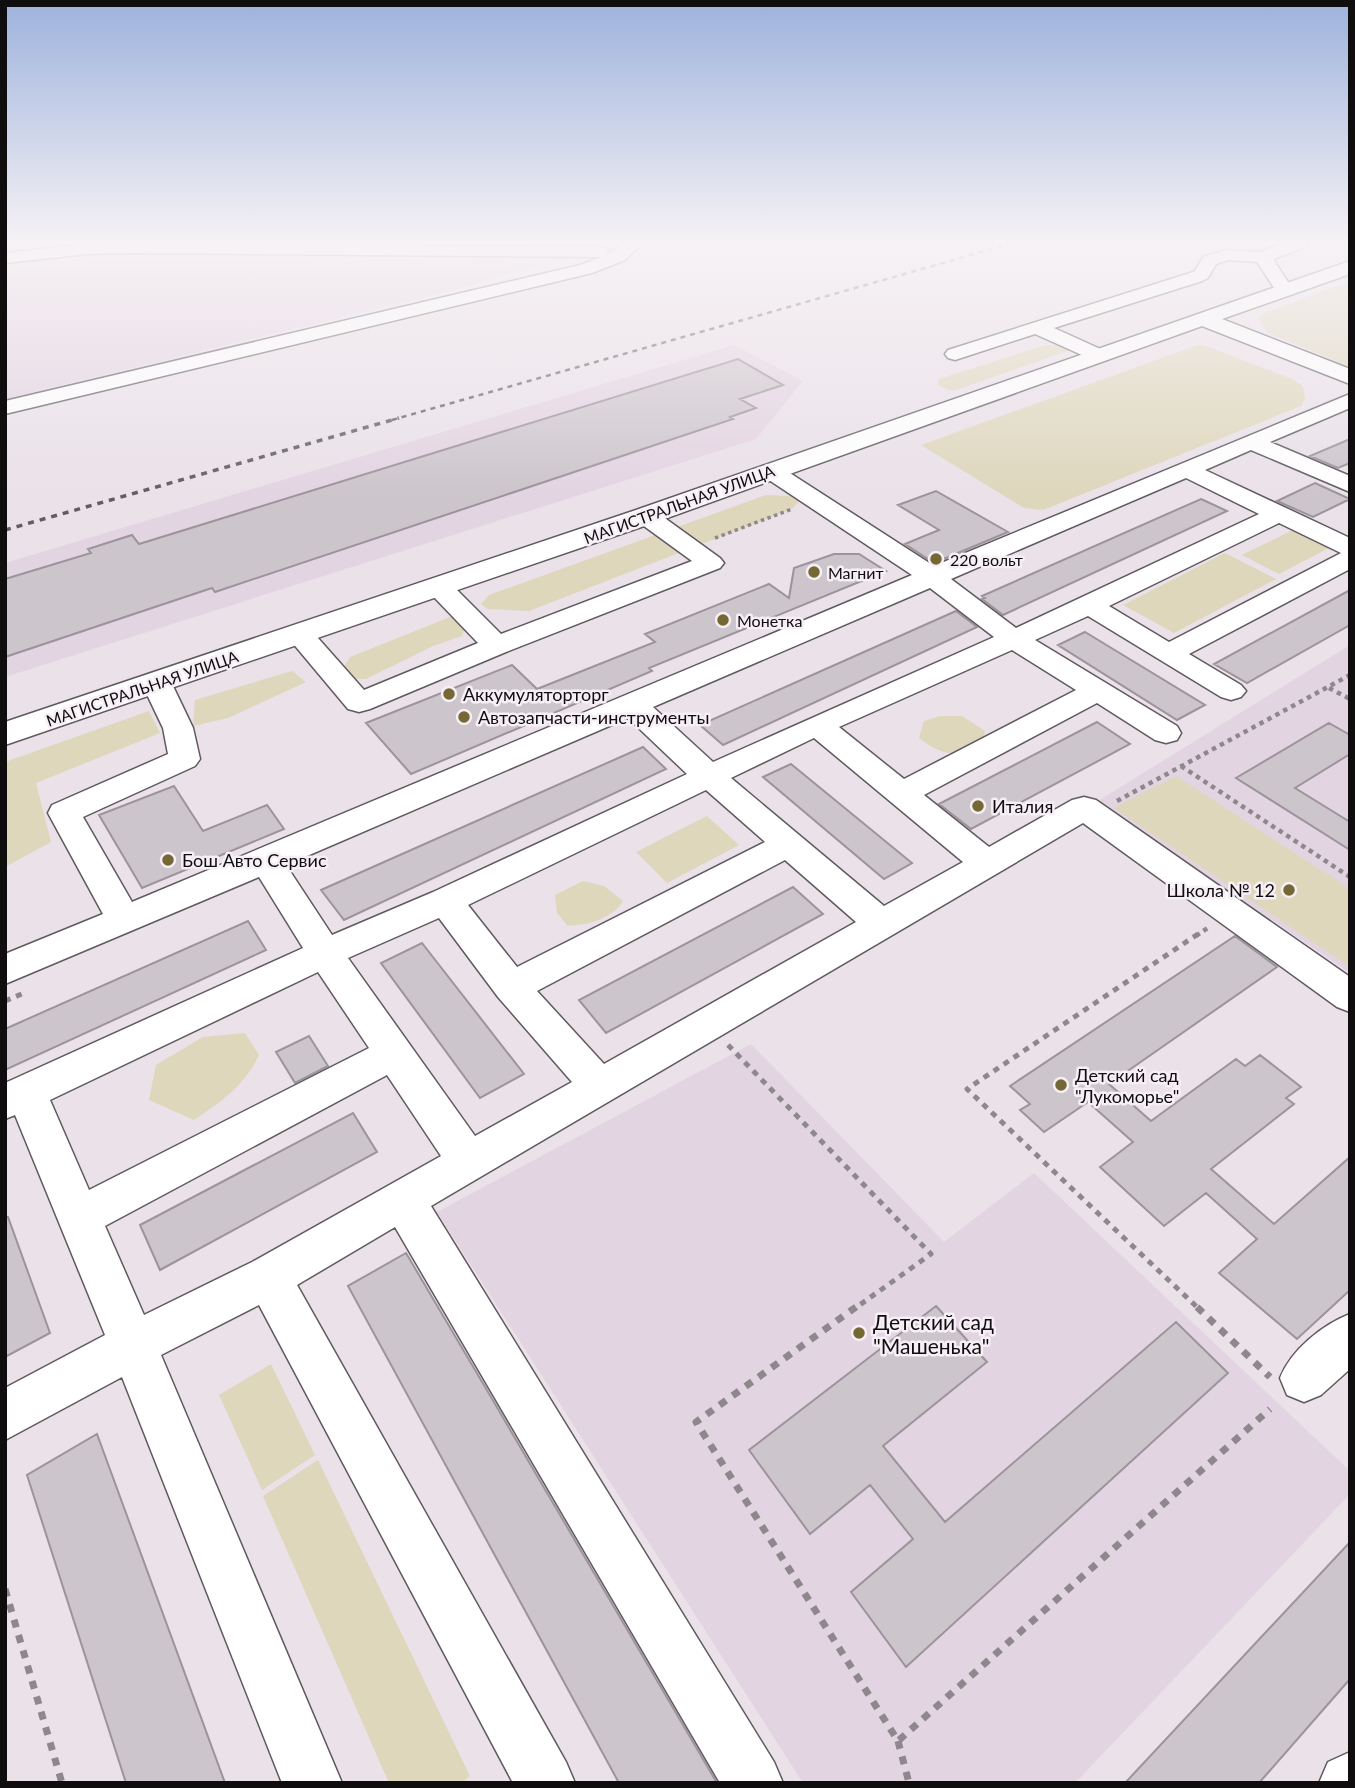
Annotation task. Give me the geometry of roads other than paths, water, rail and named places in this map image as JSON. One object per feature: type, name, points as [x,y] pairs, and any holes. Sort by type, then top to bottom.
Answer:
[{"type":"main road","name":"МАГИСТРАЛЬНАЯ УЛИЦА","points":[[5,734],[440,588],[1181,326]]},
{"type":"main road","points":[[1221,326],[1350,377]]},
{"type":"street","points":[[5,408],[346,326]]},
{"type":"street","points":[[955,354],[1036,327],[1100,356]]},
{"type":"street","points":[[5,970],[1350,400]]},
{"type":"street","points":[[1251,442],[1350,485]]},
{"type":"street","points":[[1185,469],[1350,548]]},
{"type":"street","points":[[771,471],[930,576],[1014,639],[1166,733]]},
{"type":"street","points":[[312,1783],[80,1217],[16,1097],[325,953],[445,901],[708,775],[1088,605],[1278,514]]},
{"type":"street","points":[[300,635],[359,703],[496,646],[711,563],[646,516]]},
{"type":"street","points":[[1168,654],[1350,559]]},
{"type":"street","points":[[440,588],[496,646]]},
{"type":"street","points":[[1088,605],[1231,691]]},
{"type":"street","points":[[124,919],[64,813],[184,759],[178,728],[157,684]]},
{"type":"street","points":[[900,794],[1097,691]]},
{"type":"street","points":[[630,703],[708,775],[882,925]]},
{"type":"street","points":[[817,725],[988,864]]},
{"type":"street","points":[[5,1415],[133,1345],[268,1278],[1084,808],[1350,997]]},
{"type":"street","points":[[511,987],[789,844]]},
{"type":"street","points":[[265,859],[325,953],[469,1162]]},
{"type":"street","points":[[445,901],[511,987],[600,1086]]},
{"type":"street","points":[[80,1217],[394,1053]]},
{"type":"street","points":[[403,1200],[753,1783]]},
{"type":"street","points":[[268,1278],[545,1783]]},
{"type":"street","points":[[1304,1378],[1350,1337]]},
{"type":"railway","points":[[392,420],[720,326]]},
{"type":"railway","points":[[5,530],[399,418]]},
{"type":"place","name":"220 вольт","points":[[936,559]]},
{"type":"place","name":"Магнит","points":[[814,572]]},
{"type":"place","name":"Монетка","points":[[723,620]]},
{"type":"place","name":"Аккумуляторторг","points":[[449,694]]},
{"type":"place","name":"Автозапчасти-инструменты","points":[[464,717]]},
{"type":"place","name":"Италия","points":[[978,806]]},
{"type":"place","name":"Бош Авто Сервис","points":[[168,860]]},
{"type":"place","name":"Школа № 12","points":[[1289,890]]},
{"type":"place","name":"Детский сад \"Лукоморье\"","points":[[1061,1085]]},
{"type":"place","name":"Детский сад \"Машенька\"","points":[[859,1333]]}]
